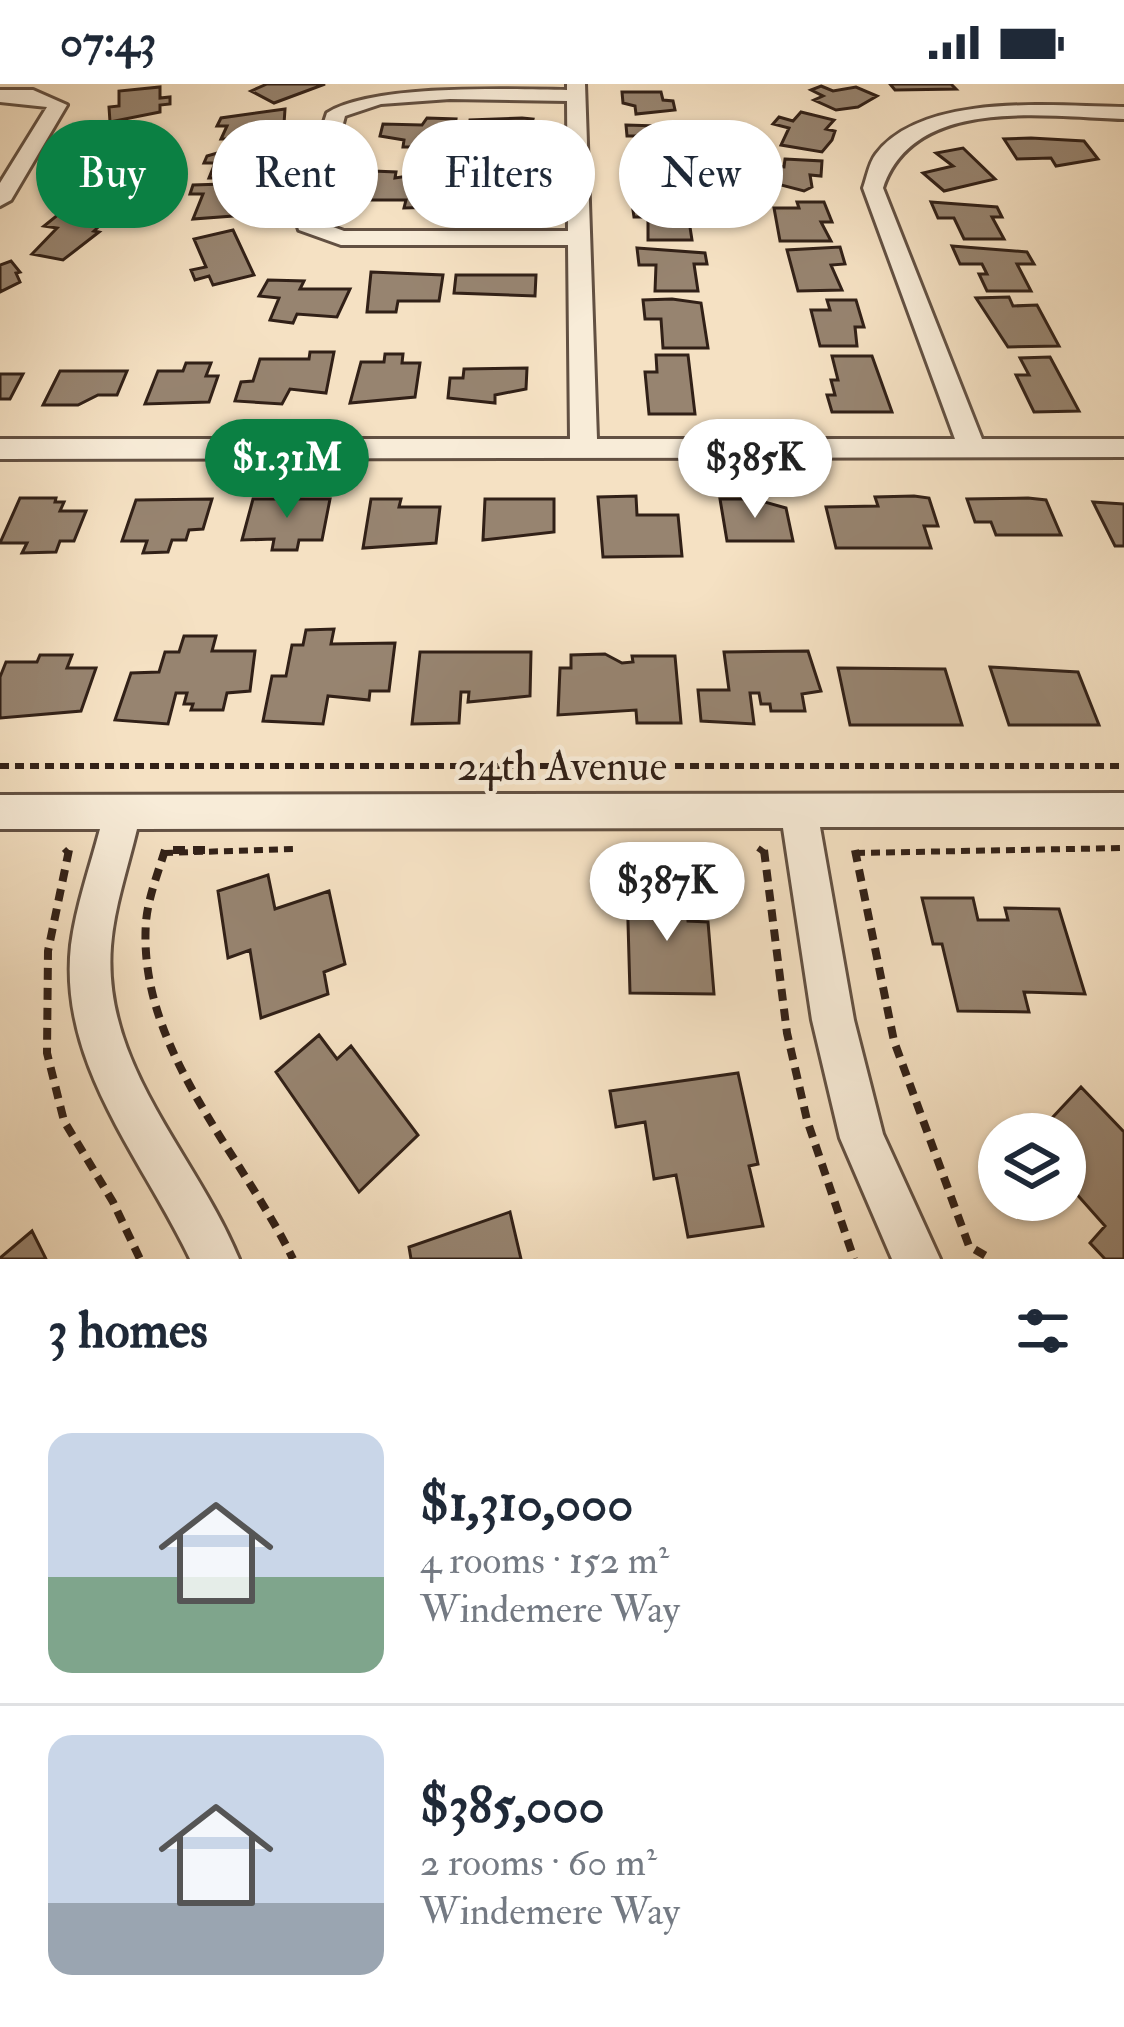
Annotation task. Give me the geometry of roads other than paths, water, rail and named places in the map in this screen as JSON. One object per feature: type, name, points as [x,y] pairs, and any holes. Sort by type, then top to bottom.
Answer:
[{"type":"street","points":[[579,238],[341,238],[308,226],[304,214],[336,113],[346,104],[380,97],[576,90],[584,448]]},
{"type":"street","points":[[0,96],[33,96],[58,105],[0,200]]},
{"type":"street","points":[[972,447],[873,188],[875,163],[892,144],[942,121],[976,115],[1124,113]]},
{"type":"street","points":[[0,449],[1124,448]]},
{"type":"street","name":"24th Avenue","points":[[0,812],[1124,810]]},
{"type":"street","points":[[123,812],[92,947],[91,1006],[109,1073],[215,1259]]},
{"type":"street","points":[[799,812],[833,1019],[862,1138],[916,1259]]}]
